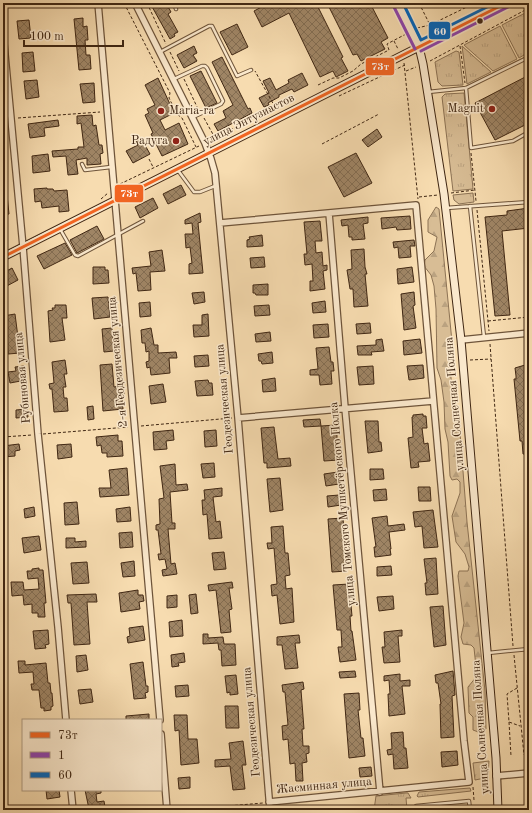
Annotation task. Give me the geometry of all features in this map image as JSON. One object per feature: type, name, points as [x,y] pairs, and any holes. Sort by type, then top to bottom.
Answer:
[{"type":"street","name":"2-я Геодезическая улица","points":[[98,3],[106,111],[160,719]]},
{"type":"street","name":"Геодезическая улица","points":[[136,3],[209,152],[217,186],[238,418],[270,810]]},
{"type":"street","name":"улица Солнечная Поляна","points":[[397,3],[419,47],[446,208],[463,360],[487,653],[498,810]]},
{"type":"street","name":"улица Энтузиастов","points":[[3,257],[506,3]]},
{"type":"street","name":"Рубиновая улица","points":[[3,33],[23,247],[38,434],[66,719]]},
{"type":"street","name":"улица Солнечная Поляна","points":[[380,792],[469,782],[464,741],[416,206]]},
{"type":"street","points":[[220,223],[416,206]]},
{"type":"street","name":"улица Томского Мушкетёрского Полка","points":[[329,213],[380,792]]},
{"type":"street","points":[[461,340],[529,333]]},
{"type":"street","points":[[238,418],[433,401]]},
{"type":"street","points":[[162,747],[167,810]]},
{"type":"street","points":[[496,776],[529,773]]},
{"type":"street","points":[[71,791],[73,810]]},
{"type":"street","name":"Жасминная улица","points":[[270,802],[380,792]]},
{"type":"lane","points":[[174,3],[176,8]]},
{"type":"lane","points":[[160,52],[209,26],[212,26],[238,76],[251,70]]},
{"type":"lane","points":[[427,92],[466,88],[529,57]]},
{"type":"lane","points":[[174,80],[202,66],[207,68],[222,102],[221,104],[193,118]]},
{"type":"lane","points":[[466,88],[471,148],[513,140],[529,132]]},
{"type":"lane","points":[[82,164],[85,170],[112,167]]},
{"type":"lane","points":[[177,169],[194,192],[200,192],[217,186]]},
{"type":"lane","points":[[446,208],[529,202]]},
{"type":"lane","points":[[470,206],[487,337]]},
{"type":"lane","points":[[60,228],[76,256],[143,221]]},
{"type":"lane","points":[[487,653],[529,649]]},
{"type":"lane","points":[[416,810],[416,806],[469,801],[470,810]]},
{"type":"path","points":[[124,3],[170,94],[169,98],[177,114],[182,118],[196,148]]},
{"type":"path","points":[[419,3],[430,25],[475,3]]},
{"type":"path","points":[[406,71],[460,46],[460,44],[529,8]]},
{"type":"path","points":[[318,85],[333,78],[340,78],[353,71],[361,64],[389,50],[386,44],[394,40],[405,65],[406,71],[418,197],[416,206]]},
{"type":"path","points":[[460,46],[466,88]]},
{"type":"path","points":[[251,70],[256,72],[275,107]]},
{"type":"path","points":[[215,138],[287,101]]},
{"type":"path","points":[[10,118],[106,111]]},
{"type":"path","points":[[322,144],[379,114]]},
{"type":"path","points":[[102,200],[101,198],[117,186],[198,146]]},
{"type":"path","points":[[471,148],[488,320],[487,337],[491,359],[517,688],[524,755]]},
{"type":"path","points":[[149,159],[153,168]]},
{"type":"path","points":[[488,320],[529,317]]},
{"type":"path","points":[[463,360],[491,359]]},
{"type":"path","points":[[3,437],[238,418]]},
{"type":"path","points":[[511,756],[508,694],[517,688]]},
{"type":"path","points":[[509,722],[521,726]]},
{"type":"path","points":[[529,790],[527,790],[529,810]]},
{"type":"path","points":[[180,810],[270,802]]},
{"type":"green space","points":[[529,11],[529,52],[519,58],[502,25]]},
{"type":"green space","points":[[500,26],[517,59],[493,71],[464,45]]},
{"type":"green space","points":[[462,46],[491,72],[467,84]]},
{"type":"green space","points":[[456,51],[459,52],[463,85],[442,86],[438,82],[435,62]]},
{"type":"green space","points":[[464,93],[473,189],[453,191],[442,97],[445,94]]},
{"type":"green space","points":[[473,193],[474,202],[459,204],[454,200],[453,195]]},
{"type":"green space","points":[[436,207],[439,209],[453,352],[450,370],[454,402],[459,420],[467,522],[485,691],[486,729],[481,733],[473,730],[473,717],[469,713],[468,687],[477,676],[474,648],[471,645],[463,644],[461,637],[464,623],[458,576],[459,571],[468,571],[469,567],[465,554],[456,542],[452,516],[460,493],[460,482],[457,479],[452,480],[450,476],[444,402],[441,380],[437,368],[434,286],[431,275],[424,266],[425,260],[434,251],[437,237],[428,232],[428,220]]},
{"type":"green space","points":[[489,761],[488,775],[485,778],[475,780],[473,763]]},
{"type":"green space","points":[[470,788],[471,791],[417,796],[419,792]]},
{"type":"green space","points":[[408,793],[411,798],[406,798],[407,810],[374,810],[376,796]]},
{"type":"building","points":[[150,3],[166,3],[171,12],[168,14],[178,32],[174,34],[175,36],[170,39]]},
{"type":"building","points":[[269,3],[316,3],[343,57],[341,58],[348,71],[336,77],[333,71],[320,77],[289,13],[262,27],[254,11]]},
{"type":"building","points":[[327,3],[370,3],[388,38],[381,42],[385,49],[361,61],[357,54],[353,55]]},
{"type":"building","points":[[83,18],[83,27],[87,26],[88,40],[85,40],[86,55],[90,55],[91,69],[79,70],[74,19]]},
{"type":"building","points":[[29,20],[31,38],[19,39],[17,21]]},
{"type":"building","points":[[237,24],[248,47],[232,55],[220,32]]},
{"type":"building","points":[[194,46],[197,53],[193,55],[197,61],[184,68],[177,55]]},
{"type":"building","points":[[33,52],[35,71],[23,72],[22,53]]},
{"type":"building","points":[[222,57],[248,109],[250,108],[252,113],[218,131],[214,124],[226,118],[223,111],[233,105],[212,62]]},
{"type":"building","points":[[201,71],[217,103],[206,108],[190,76]]},
{"type":"building","points":[[302,73],[308,85],[294,92],[292,89],[279,95],[279,97],[268,103],[269,105],[264,107],[259,98],[269,93],[263,81],[270,78],[276,90],[289,83],[288,80]]},
{"type":"building","points":[[529,75],[529,123],[495,140],[475,103]]},
{"type":"building","points":[[158,78],[174,113],[160,120],[165,130],[179,123],[188,144],[162,156],[151,134],[153,133],[145,115],[149,113],[147,109],[155,105],[145,85]]},
{"type":"building","points":[[37,80],[39,97],[26,99],[24,81]]},
{"type":"building","points":[[94,83],[95,102],[83,103],[80,84]]},
{"type":"building","points":[[92,115],[93,126],[96,125],[99,145],[102,145],[103,153],[100,154],[101,164],[87,165],[87,158],[76,160],[78,174],[68,175],[66,156],[53,157],[52,151],[78,149],[78,147],[84,147],[81,123],[77,124],[77,116]]},
{"type":"building","points":[[58,120],[59,126],[44,128],[45,136],[30,138],[28,124]]},
{"type":"building","points":[[377,129],[382,137],[368,147],[362,140]]},
{"type":"building","points":[[141,138],[150,154],[133,163],[126,151],[138,145],[136,141]]},
{"type":"building","points":[[356,153],[372,183],[344,197],[328,167]]},
{"type":"building","points":[[48,154],[50,171],[33,173],[32,156]]},
{"type":"building","points":[[3,185],[6,185],[9,214],[3,215]]},
{"type":"building","points":[[181,185],[186,195],[168,204],[163,194]]},
{"type":"building","points":[[34,189],[53,189],[54,191],[67,190],[69,211],[59,212],[59,206],[42,208],[41,201],[35,202]]},
{"type":"building","points":[[153,198],[158,208],[140,218],[135,207]]},
{"type":"building","points":[[529,208],[529,228],[502,231],[510,315],[495,316],[485,217],[507,215],[507,211]]},
{"type":"building","points":[[200,213],[201,222],[198,223],[203,273],[189,274],[189,264],[192,263],[190,247],[186,248],[185,234],[193,234],[192,223],[185,224],[185,220]]},
{"type":"building","points":[[410,216],[411,229],[397,230],[396,227],[382,229],[381,218]]},
{"type":"building","points":[[368,217],[368,223],[363,224],[365,239],[352,240],[352,237],[349,237],[348,225],[342,226],[341,220]]},
{"type":"building","points":[[320,221],[322,241],[315,241],[316,253],[322,252],[323,266],[327,265],[327,270],[323,271],[325,289],[310,291],[310,281],[313,281],[312,264],[305,265],[304,254],[307,254],[304,222]]},
{"type":"building","points":[[97,226],[104,239],[77,253],[70,240]]},
{"type":"building","points":[[262,235],[263,246],[247,247],[247,240],[250,239],[249,237]]},
{"type":"building","points":[[414,240],[415,246],[410,246],[411,257],[399,258],[398,247],[394,248],[393,242]]},
{"type":"building","points":[[65,243],[72,255],[44,269],[37,256]]},
{"type":"building","points":[[364,249],[367,274],[365,274],[368,306],[354,307],[353,289],[350,289],[347,270],[352,269],[351,250]]},
{"type":"building","points":[[162,250],[165,271],[150,272],[151,290],[138,291],[136,273],[133,274],[132,268],[151,266],[149,252]]},
{"type":"building","points":[[264,257],[265,267],[251,268],[250,258]]},
{"type":"building","points":[[93,267],[105,267],[105,270],[108,270],[109,283],[93,284]]},
{"type":"building","points":[[412,267],[414,282],[398,284],[397,269]]},
{"type":"building","points":[[12,268],[18,280],[3,288],[3,273]]},
{"type":"building","points":[[268,284],[268,295],[256,295],[253,293],[253,285]]},
{"type":"building","points":[[204,292],[205,302],[194,304],[192,293]]},
{"type":"building","points":[[414,292],[415,305],[413,306],[416,328],[404,330],[401,294]]},
{"type":"building","points":[[108,297],[110,317],[94,319],[92,298]]},
{"type":"building","points":[[325,301],[326,312],[313,313],[312,303]]},
{"type":"building","points":[[150,302],[151,316],[140,317],[139,303]]},
{"type":"building","points":[[55,305],[66,305],[67,318],[62,318],[65,340],[50,342],[48,311],[53,310],[52,308],[55,308]]},
{"type":"building","points":[[269,305],[270,315],[255,316],[254,306]]},
{"type":"building","points":[[15,314],[20,353],[8,354],[7,333],[3,334],[3,316]]},
{"type":"building","points":[[208,314],[209,336],[194,337],[193,325],[202,325],[202,315]]},
{"type":"building","points":[[370,323],[371,333],[357,334],[356,324]]},
{"type":"building","points":[[328,324],[329,337],[314,338],[313,325]]},
{"type":"building","points":[[112,328],[114,351],[104,352],[102,329]]},
{"type":"building","points":[[151,328],[154,345],[158,345],[158,353],[176,352],[177,358],[169,358],[170,373],[151,375],[150,367],[147,368],[146,362],[149,361],[149,351],[146,352],[145,343],[142,343],[141,330]]},
{"type":"building","points":[[270,332],[271,341],[256,342],[255,334]]},
{"type":"building","points":[[382,339],[384,351],[371,352],[372,355],[358,355],[357,346],[376,345],[376,340]]},
{"type":"building","points":[[420,339],[422,353],[404,355],[403,341]]},
{"type":"building","points":[[329,347],[334,371],[331,371],[332,384],[320,385],[319,375],[310,375],[310,370],[318,369],[316,348]]},
{"type":"building","points":[[272,352],[273,363],[262,364],[261,361],[259,361],[258,354]]},
{"type":"building","points":[[208,355],[209,366],[195,367],[194,356]]},
{"type":"building","points":[[65,360],[67,374],[64,374],[66,387],[63,387],[64,398],[67,398],[68,411],[54,412],[52,389],[50,389],[49,384],[54,383],[52,362]]},
{"type":"building","points":[[112,364],[114,387],[120,386],[120,390],[124,390],[124,397],[122,398],[123,409],[103,411],[100,365]]},
{"type":"building","points":[[423,365],[424,378],[409,380],[407,366]]},
{"type":"building","points":[[525,365],[525,367],[529,366],[529,454],[523,454],[522,441],[520,441],[514,379],[516,379],[515,368]]},
{"type":"building","points":[[24,366],[26,380],[10,383],[8,372],[16,371],[15,367]]},
{"type":"building","points":[[373,366],[374,384],[359,385],[357,367]]},
{"type":"building","points":[[275,378],[276,391],[263,392],[262,380]]},
{"type":"building","points":[[208,380],[209,383],[212,383],[213,395],[197,396],[195,381]]},
{"type":"building","points":[[163,384],[166,402],[151,404],[149,386]]},
{"type":"building","points":[[93,406],[94,419],[88,420],[87,407]]},
{"type":"building","points":[[27,409],[28,417],[16,418],[16,410]]},
{"type":"building","points":[[423,414],[423,416],[426,416],[427,428],[422,428],[424,444],[428,443],[430,461],[418,462],[419,467],[411,468],[408,438],[413,437],[412,417],[413,415]]},
{"type":"building","points":[[320,419],[321,426],[304,427],[303,420]]},
{"type":"building","points":[[365,421],[378,421],[379,442],[381,442],[382,451],[368,453]]},
{"type":"building","points":[[336,425],[339,460],[324,461],[321,426]]},
{"type":"building","points":[[274,427],[278,459],[290,458],[291,466],[267,468],[267,463],[264,463],[261,428]]},
{"type":"building","points":[[173,430],[174,440],[166,441],[167,449],[154,450],[153,432]]},
{"type":"building","points":[[216,430],[217,446],[205,447],[204,431]]},
{"type":"building","points":[[118,435],[118,441],[122,441],[123,456],[107,457],[107,453],[102,453],[101,445],[97,446],[96,437]]},
{"type":"building","points":[[19,444],[20,450],[15,451],[15,456],[3,457],[3,446]]},
{"type":"building","points":[[71,444],[72,457],[58,459],[57,445]]},
{"type":"building","points":[[214,463],[215,477],[203,478],[201,464]]},
{"type":"building","points":[[175,464],[176,485],[187,484],[188,490],[170,492],[172,523],[175,523],[175,529],[168,529],[171,564],[175,563],[177,574],[163,576],[162,570],[167,569],[165,559],[159,560],[158,554],[161,554],[158,530],[156,530],[156,525],[160,524],[159,499],[164,498],[160,466]]},
{"type":"building","points":[[127,468],[129,495],[100,497],[99,488],[111,488],[109,470]]},
{"type":"building","points":[[370,469],[383,469],[384,479],[370,480]]},
{"type":"building","points":[[338,472],[339,484],[326,486],[324,474]]},
{"type":"building","points":[[280,478],[283,510],[270,512],[267,479]]},
{"type":"building","points":[[418,487],[430,487],[431,501],[419,501]]},
{"type":"building","points":[[222,488],[222,496],[213,497],[216,522],[220,521],[222,538],[209,539],[207,514],[203,515],[202,500],[205,500],[204,490]]},
{"type":"building","points":[[386,489],[387,500],[374,501],[373,490]]},
{"type":"building","points":[[339,495],[341,505],[328,507],[327,496]]},
{"type":"building","points":[[77,502],[79,524],[65,525],[64,503]]},
{"type":"building","points":[[34,507],[35,516],[25,518],[24,509]]},
{"type":"building","points":[[130,507],[131,521],[117,522],[116,509]]},
{"type":"building","points":[[433,510],[438,547],[424,548],[422,526],[415,527],[413,512]]},
{"type":"building","points":[[387,516],[388,526],[404,524],[405,530],[389,532],[391,555],[375,557],[374,547],[376,547],[372,518]]},
{"type":"building","points":[[343,518],[347,571],[332,572],[328,519]]},
{"type":"building","points":[[283,526],[285,553],[288,553],[290,575],[285,576],[286,589],[292,588],[294,622],[280,624],[277,595],[272,596],[271,585],[277,584],[274,548],[268,549],[267,543],[272,543],[271,527]]},
{"type":"building","points":[[132,532],[133,547],[120,548],[119,533]]},
{"type":"building","points":[[39,536],[41,550],[24,553],[22,538]]},
{"type":"building","points":[[66,538],[75,538],[75,542],[86,541],[86,547],[66,548]]},
{"type":"building","points":[[224,552],[226,569],[214,570],[212,553]]},
{"type":"building","points":[[436,558],[438,594],[426,595],[425,583],[427,583],[424,559]]},
{"type":"building","points":[[134,561],[135,576],[123,577],[121,563]]},
{"type":"building","points":[[87,562],[89,583],[73,584],[71,563]]},
{"type":"building","points":[[391,566],[392,575],[377,576],[377,567]]},
{"type":"building","points":[[39,568],[39,570],[43,570],[46,603],[44,603],[45,617],[38,617],[38,613],[32,613],[32,604],[24,605],[23,595],[12,596],[11,582],[23,582],[24,590],[39,589],[38,578],[28,579],[27,571],[32,571],[32,569]]},
{"type":"building","points":[[232,582],[233,588],[229,588],[232,609],[229,610],[231,632],[221,633],[216,590],[209,591],[208,585]]},
{"type":"building","points":[[349,584],[352,616],[350,616],[351,631],[356,660],[340,662],[338,647],[342,647],[341,630],[337,630],[333,585]]},
{"type":"building","points":[[138,590],[138,595],[143,595],[144,601],[139,602],[140,609],[121,612],[119,593]]},
{"type":"building","points":[[96,594],[97,602],[87,602],[90,644],[74,645],[71,603],[68,603],[67,595]]},
{"type":"building","points":[[196,594],[198,613],[191,614],[189,595]]},
{"type":"building","points":[[177,595],[177,607],[167,608],[167,596]]},
{"type":"building","points":[[393,596],[394,609],[379,611],[377,597]]},
{"type":"building","points":[[443,606],[446,645],[434,647],[430,607]]},
{"type":"building","points":[[182,620],[183,636],[170,637],[169,622]]},
{"type":"building","points":[[143,626],[145,640],[128,643],[127,637],[130,636],[129,628]]},
{"type":"building","points":[[48,630],[49,644],[45,645],[46,648],[35,649],[33,631]]},
{"type":"building","points":[[402,630],[402,636],[398,636],[400,662],[384,663],[382,647],[385,647],[384,632]]},
{"type":"building","points":[[203,634],[208,634],[208,638],[223,637],[224,644],[235,644],[236,665],[222,666],[221,650],[219,650],[218,643],[203,644]]},
{"type":"building","points":[[299,635],[300,643],[295,643],[298,668],[285,669],[282,645],[277,645],[277,637]]},
{"type":"building","points":[[184,653],[185,662],[178,663],[179,666],[172,667],[171,655]]},
{"type":"building","points":[[86,655],[88,670],[77,672],[76,656]]},
{"type":"building","points":[[18,661],[25,661],[25,665],[46,663],[48,683],[50,683],[52,693],[53,706],[51,707],[51,710],[44,711],[44,708],[41,708],[39,690],[32,690],[31,684],[34,684],[33,672],[19,673]]},
{"type":"building","points":[[143,662],[148,692],[145,693],[146,698],[134,699],[130,664]]},
{"type":"building","points":[[355,671],[356,677],[340,678],[339,672]]},
{"type":"building","points":[[453,671],[455,695],[452,696],[454,737],[441,738],[441,704],[438,683],[436,683],[435,675]]},
{"type":"building","points":[[400,674],[400,681],[410,680],[410,686],[402,686],[405,714],[389,716],[389,680],[384,681],[384,676]]},
{"type":"building","points":[[236,675],[238,694],[230,695],[230,692],[227,693],[225,676]]},
{"type":"building","points":[[303,682],[304,689],[301,690],[304,729],[302,729],[303,746],[309,746],[309,753],[306,754],[307,762],[302,763],[303,781],[296,781],[295,763],[290,764],[288,739],[283,740],[282,726],[288,725],[285,692],[283,692],[282,685]]},
{"type":"building","points":[[188,685],[189,696],[176,697],[175,686]]},
{"type":"building","points":[[91,689],[93,702],[80,704],[78,690]]},
{"type":"building","points":[[359,693],[360,710],[358,710],[361,738],[363,738],[365,756],[349,758],[344,694]]},
{"type":"building","points":[[225,706],[238,706],[239,728],[226,728]]},
{"type":"building","points":[[149,714],[149,719],[126,719],[126,716]]},
{"type":"building","points":[[174,715],[187,715],[188,739],[197,739],[199,763],[181,765],[179,730],[175,731]]},
{"type":"building","points":[[403,732],[404,748],[406,748],[408,768],[394,769],[393,754],[388,755],[387,750],[392,749],[391,733]]},
{"type":"building","points":[[243,741],[246,765],[242,765],[245,789],[233,790],[230,766],[215,767],[215,760],[231,759],[229,743]]},
{"type":"building","points":[[457,751],[458,765],[442,767],[441,752]]},
{"type":"building","points":[[371,767],[372,776],[360,777],[359,768]]},
{"type":"building","points":[[190,777],[190,788],[179,789],[178,778]]},
{"type":"building","points":[[46,791],[59,791],[60,797],[47,799]]},
{"type":"building","points":[[85,791],[101,791],[101,793],[96,794],[97,802],[104,801],[105,807],[89,809]]},
{"type":"transit line","name":"60","points":[[403,3],[421,40],[495,3]]},
{"type":"transit line","name":"73т","points":[[3,257],[506,3]]},
{"type":"transit line","name":"1","points":[[393,5],[415,49]]},
{"type":"transit line","name":"1","points":[[421,51],[508,7]]},
{"type":"place","name":"Magnit","points":[[492,109]]},
{"type":"place","name":"Maria-ra","points":[[161,111]]},
{"type":"place","name":"Радуга","points":[[176,141]]}]
